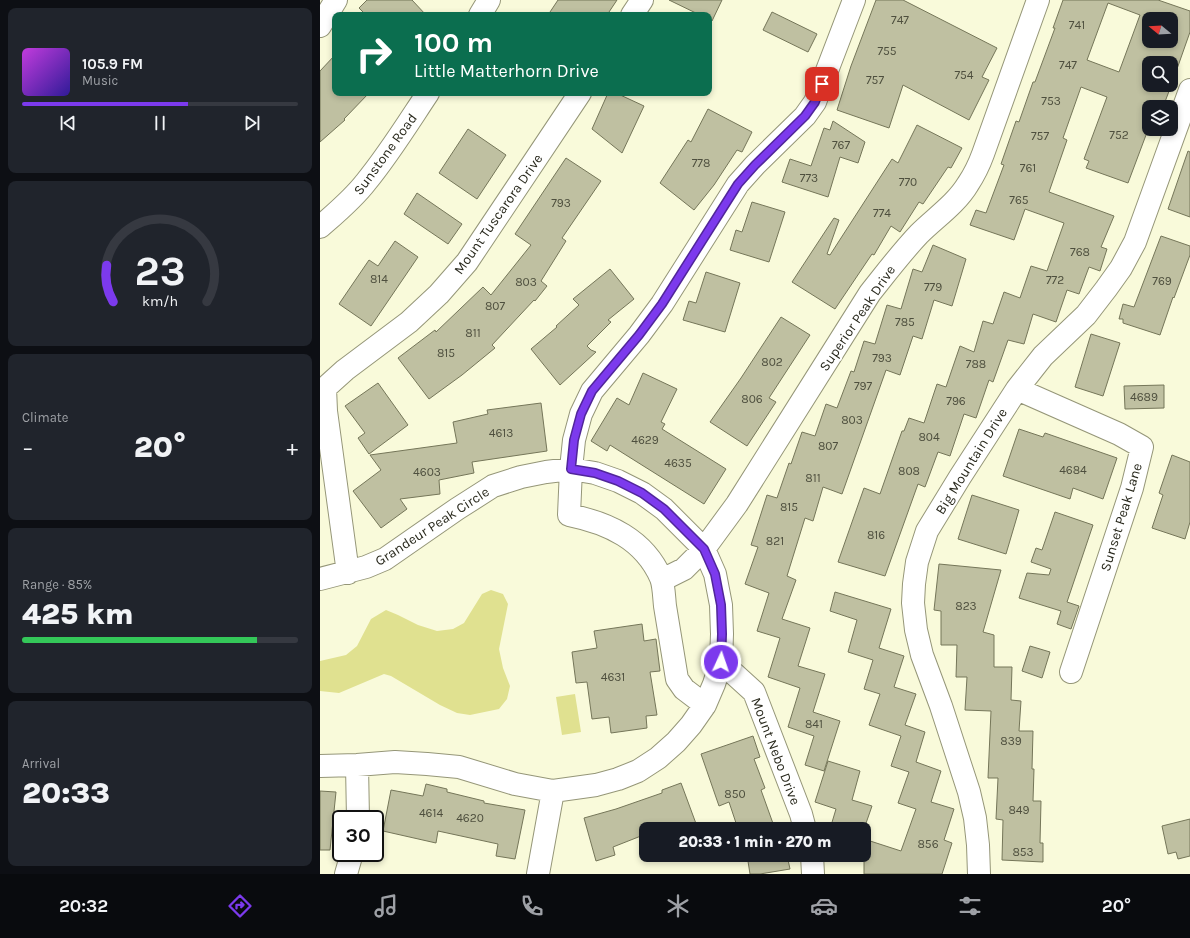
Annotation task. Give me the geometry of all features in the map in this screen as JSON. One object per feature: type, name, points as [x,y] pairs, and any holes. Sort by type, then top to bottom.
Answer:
[{"type":"street","points":[[320,26],[336,0]]},
{"type":"street","points":[[482,12],[489,0]]},
{"type":"street","points":[[634,12],[642,0]]},
{"type":"street","points":[[705,705],[684,689],[677,678],[662,580],[653,564],[636,544],[617,531],[601,524],[569,515],[574,440],[581,414],[592,391],[639,335],[662,304],[738,184],[755,165],[805,116],[815,102],[854,0]]},
{"type":"street","name":"Superior Peak Drive","points":[[662,580],[684,569],[704,549],[737,504],[870,293],[919,234],[950,206],[968,185],[983,154],[1038,0]]},
{"type":"street","name":"Big Mountain Drive","points":[[980,874],[978,838],[969,792],[941,706],[922,655],[918,636],[914,603],[914,584],[917,562],[927,531],[1017,388],[1042,356],[1086,315],[1121,268],[1135,242],[1190,90]]},
{"type":"street","name":"Sunstone Road","points":[[320,227],[344,206],[366,183],[387,156],[426,96]]},
{"type":"street","name":"Mount Tuscarora Drive","points":[[348,573],[326,411],[325,388],[345,370],[409,322],[439,294],[467,262],[578,96]]},
{"type":"street","name":"Sunset Peak Lane","points":[[1017,388],[1119,434],[1142,447],[1132,488],[1071,672]]},
{"type":"street","name":"Grandeur Peak Circle","points":[[320,579],[348,573],[385,559],[456,509],[493,486],[520,477],[571,469],[595,473],[618,481],[642,493],[664,509],[704,549],[715,574],[721,605],[722,634],[721,662],[714,684],[705,705],[691,725],[676,742],[658,758],[638,771],[618,780],[596,785],[553,791],[515,784],[458,767],[395,762],[320,766]]},
{"type":"street","name":"Mount Nebo Drive","points":[[721,662],[754,692],[803,822]]},
{"type":"street","points":[[357,765],[358,810]]},
{"type":"street","points":[[538,874],[553,791]]},
{"type":"street","points":[[346,874],[349,862]]},
{"type":"street","points":[[812,862],[813,874]]},
{"type":"shaded area","points":[[491,590],[503,594],[508,604],[499,649],[503,668],[510,686],[507,699],[499,709],[470,715],[457,713],[440,705],[391,676],[384,674],[339,693],[320,691],[320,661],[346,655],[357,646],[371,619],[386,610],[418,625],[437,631],[453,629],[464,623],[482,594]]},
{"type":"shaded area","points":[[575,694],[581,732],[562,735],[556,697]]},
{"type":"building","points":[[367,0],[412,0],[423,12],[363,12],[359,8]]},
{"type":"building","points":[[558,0],[617,0],[609,12],[550,12]]},
{"type":"building","points":[[669,0],[722,0],[712,21],[712,12],[694,12]]},
{"type":"building","points":[[876,0],[903,0],[997,48],[982,77],[989,80],[969,120],[903,85],[889,128],[837,110],[851,66]]},
{"type":"building","points":[[1063,0],[1158,0],[1190,11],[1190,32],[1178,66],[1178,56],[1142,56],[1142,92],[1169,92],[1166,100],[1142,100],[1142,136],[1146,136],[1128,183],[1086,168],[1089,161],[1084,159],[1107,97],[1081,87],[1063,138],[1067,140],[1049,192],[1114,216],[1101,247],[1107,249],[1100,271],[1089,267],[1079,294],[1067,290],[1056,322],[1033,314],[1024,344],[1008,340],[993,382],[989,380],[976,418],[964,414],[950,456],[938,452],[925,487],[918,484],[885,576],[838,562],[864,488],[880,494],[902,431],[904,431],[909,418],[924,423],[937,384],[946,387],[960,346],[974,352],[983,321],[993,324],[1004,292],[1020,298],[1031,266],[1047,271],[1064,223],[1025,209],[1014,240],[970,225],[976,210],[986,213],[1004,165],[1001,164],[1016,121],[1019,122],[1033,82],[1035,82],[1055,28],[1053,28]],"holes":[[[1108,3],[1140,15],[1119,72],[1087,60]]]},
{"type":"building","points":[[772,12],[817,34],[808,52],[763,30]]},
{"type":"building","points":[[332,58],[332,96],[366,96],[344,119],[345,120],[320,142],[320,71]]},
{"type":"building","points":[[607,96],[622,96],[644,106],[622,153],[592,129]]},
{"type":"building","points":[[708,109],[752,132],[742,152],[737,150],[714,185],[694,210],[660,183],[688,140],[691,142]]},
{"type":"building","points":[[833,121],[865,142],[858,163],[840,157],[828,197],[782,182],[790,159],[811,166],[824,128],[830,130]]},
{"type":"building","points":[[917,125],[962,148],[951,168],[948,167],[923,204],[919,202],[900,232],[891,226],[874,255],[872,254],[835,309],[792,282],[834,218],[839,220],[827,254],[830,255],[892,159],[898,163]]},
{"type":"building","points":[[468,129],[506,155],[477,199],[439,173]]},
{"type":"building","points":[[1188,151],[1190,152],[1190,217],[1168,209]]},
{"type":"building","points":[[566,158],[601,181],[562,238],[566,241],[541,281],[547,286],[535,301],[534,300],[492,345],[495,348],[429,399],[398,358],[435,330],[436,332],[483,287],[491,295],[531,245],[515,234]]},
{"type":"building","points":[[417,193],[462,224],[448,244],[404,214]]},
{"type":"building","points":[[752,202],[785,212],[769,262],[730,250],[736,230],[742,232]]},
{"type":"building","points":[[1161,236],[1190,246],[1190,255],[1160,335],[1123,323],[1123,319],[1119,319],[1123,304],[1134,307]]},
{"type":"building","points":[[395,241],[418,257],[371,326],[339,304],[369,260],[378,266]]},
{"type":"building","points":[[933,245],[966,259],[952,306],[934,300],[922,339],[913,336],[900,375],[886,370],[842,494],[823,487],[813,521],[805,518],[787,576],[796,580],[782,619],[810,628],[798,666],[825,674],[813,712],[840,721],[824,771],[805,765],[814,736],[788,727],[800,688],[768,677],[780,638],[757,631],[769,593],[745,584],[758,547],[751,545],[767,495],[777,498],[802,432],[815,436],[826,404],[837,408],[851,371],[854,372],[864,341],[875,344],[887,305],[901,309],[913,269],[922,272]]},
{"type":"building","points":[[610,269],[634,299],[608,320],[611,322],[587,346],[596,352],[560,385],[531,349],[557,327],[556,326],[579,305],[573,299]]},
{"type":"building","points":[[706,272],[740,283],[725,332],[683,320],[689,301],[696,303]]},
{"type":"building","points":[[781,317],[810,335],[769,398],[776,402],[747,446],[710,422]]},
{"type":"building","points":[[1091,334],[1120,343],[1103,396],[1075,387]]},
{"type":"building","points":[[643,373],[677,389],[661,422],[665,424],[662,429],[726,469],[704,504],[610,445],[607,451],[591,441],[617,398],[629,405]]},
{"type":"building","points":[[378,383],[408,425],[369,454],[358,438],[365,433],[345,406]]},
{"type":"building","points":[[1164,385],[1164,408],[1125,409],[1124,386]]},
{"type":"building","points":[[541,403],[547,451],[472,462],[474,473],[439,480],[440,494],[400,499],[407,509],[381,528],[353,491],[381,470],[370,455],[457,443],[453,422],[488,414],[487,410]]},
{"type":"building","points":[[1019,429],[1043,437],[1045,433],[1117,458],[1103,499],[1073,488],[1070,499],[1003,476]]},
{"type":"building","points":[[1172,455],[1190,462],[1190,522],[1185,539],[1152,528],[1163,495],[1159,493]]},
{"type":"building","points":[[972,495],[1019,510],[1006,554],[958,539]]},
{"type":"building","points":[[1055,512],[1093,525],[1067,602],[1079,606],[1071,629],[1057,624],[1061,611],[1019,598],[1027,573],[1049,575],[1051,569],[1031,562],[1036,548],[1042,550]]},
{"type":"building","points":[[939,564],[1001,570],[983,632],[994,635],[994,667],[1012,667],[1011,700],[1021,701],[1019,731],[1033,731],[1033,801],[1041,801],[1040,843],[1043,843],[1043,862],[1002,860],[1003,820],[996,819],[998,778],[988,778],[991,711],[965,710],[967,677],[956,677],[957,645],[941,645],[941,611],[934,610]]},
{"type":"building","points":[[835,592],[891,609],[879,648],[904,656],[894,687],[916,694],[905,725],[925,732],[916,762],[941,771],[931,802],[954,809],[944,840],[952,843],[942,874],[864,874],[864,862],[871,862],[871,841],[901,851],[916,809],[898,803],[909,772],[891,766],[901,736],[869,725],[880,694],[864,689],[873,660],[848,652],[857,620],[830,611]]},
{"type":"building","points":[[642,624],[644,641],[656,639],[660,671],[650,672],[657,715],[646,716],[647,728],[611,733],[609,717],[592,719],[587,682],[576,683],[572,652],[597,648],[594,631]]},
{"type":"building","points":[[1030,646],[1050,652],[1042,678],[1022,671]]},
{"type":"building","points":[[753,736],[760,757],[754,759],[765,788],[761,790],[772,822],[736,822],[729,802],[719,806],[701,754]]},
{"type":"building","points":[[828,761],[860,771],[852,800],[872,806],[866,822],[832,822],[836,809],[815,802]]},
{"type":"building","points":[[681,783],[695,822],[639,822],[639,837],[613,847],[615,855],[596,861],[584,818],[662,793],[662,790]]},
{"type":"building","points":[[426,784],[447,789],[447,792],[484,801],[484,803],[525,810],[515,859],[496,856],[498,844],[438,831],[436,843],[384,831],[391,790],[423,796]]},
{"type":"building","points":[[320,791],[336,792],[334,810],[332,810],[330,850],[320,850]]},
{"type":"building","points":[[1190,819],[1190,856],[1178,859],[1176,852],[1168,854],[1162,826]]},
{"type":"building","points":[[748,862],[788,862],[790,869],[760,874],[750,874]]},
{"type":"route","points":[[721,662],[721,605],[715,574],[704,549],[664,509],[642,493],[618,481],[595,473],[571,469],[574,440],[581,414],[592,391],[639,335],[662,304],[738,184],[755,165],[805,116],[815,102],[822,84]]}]
